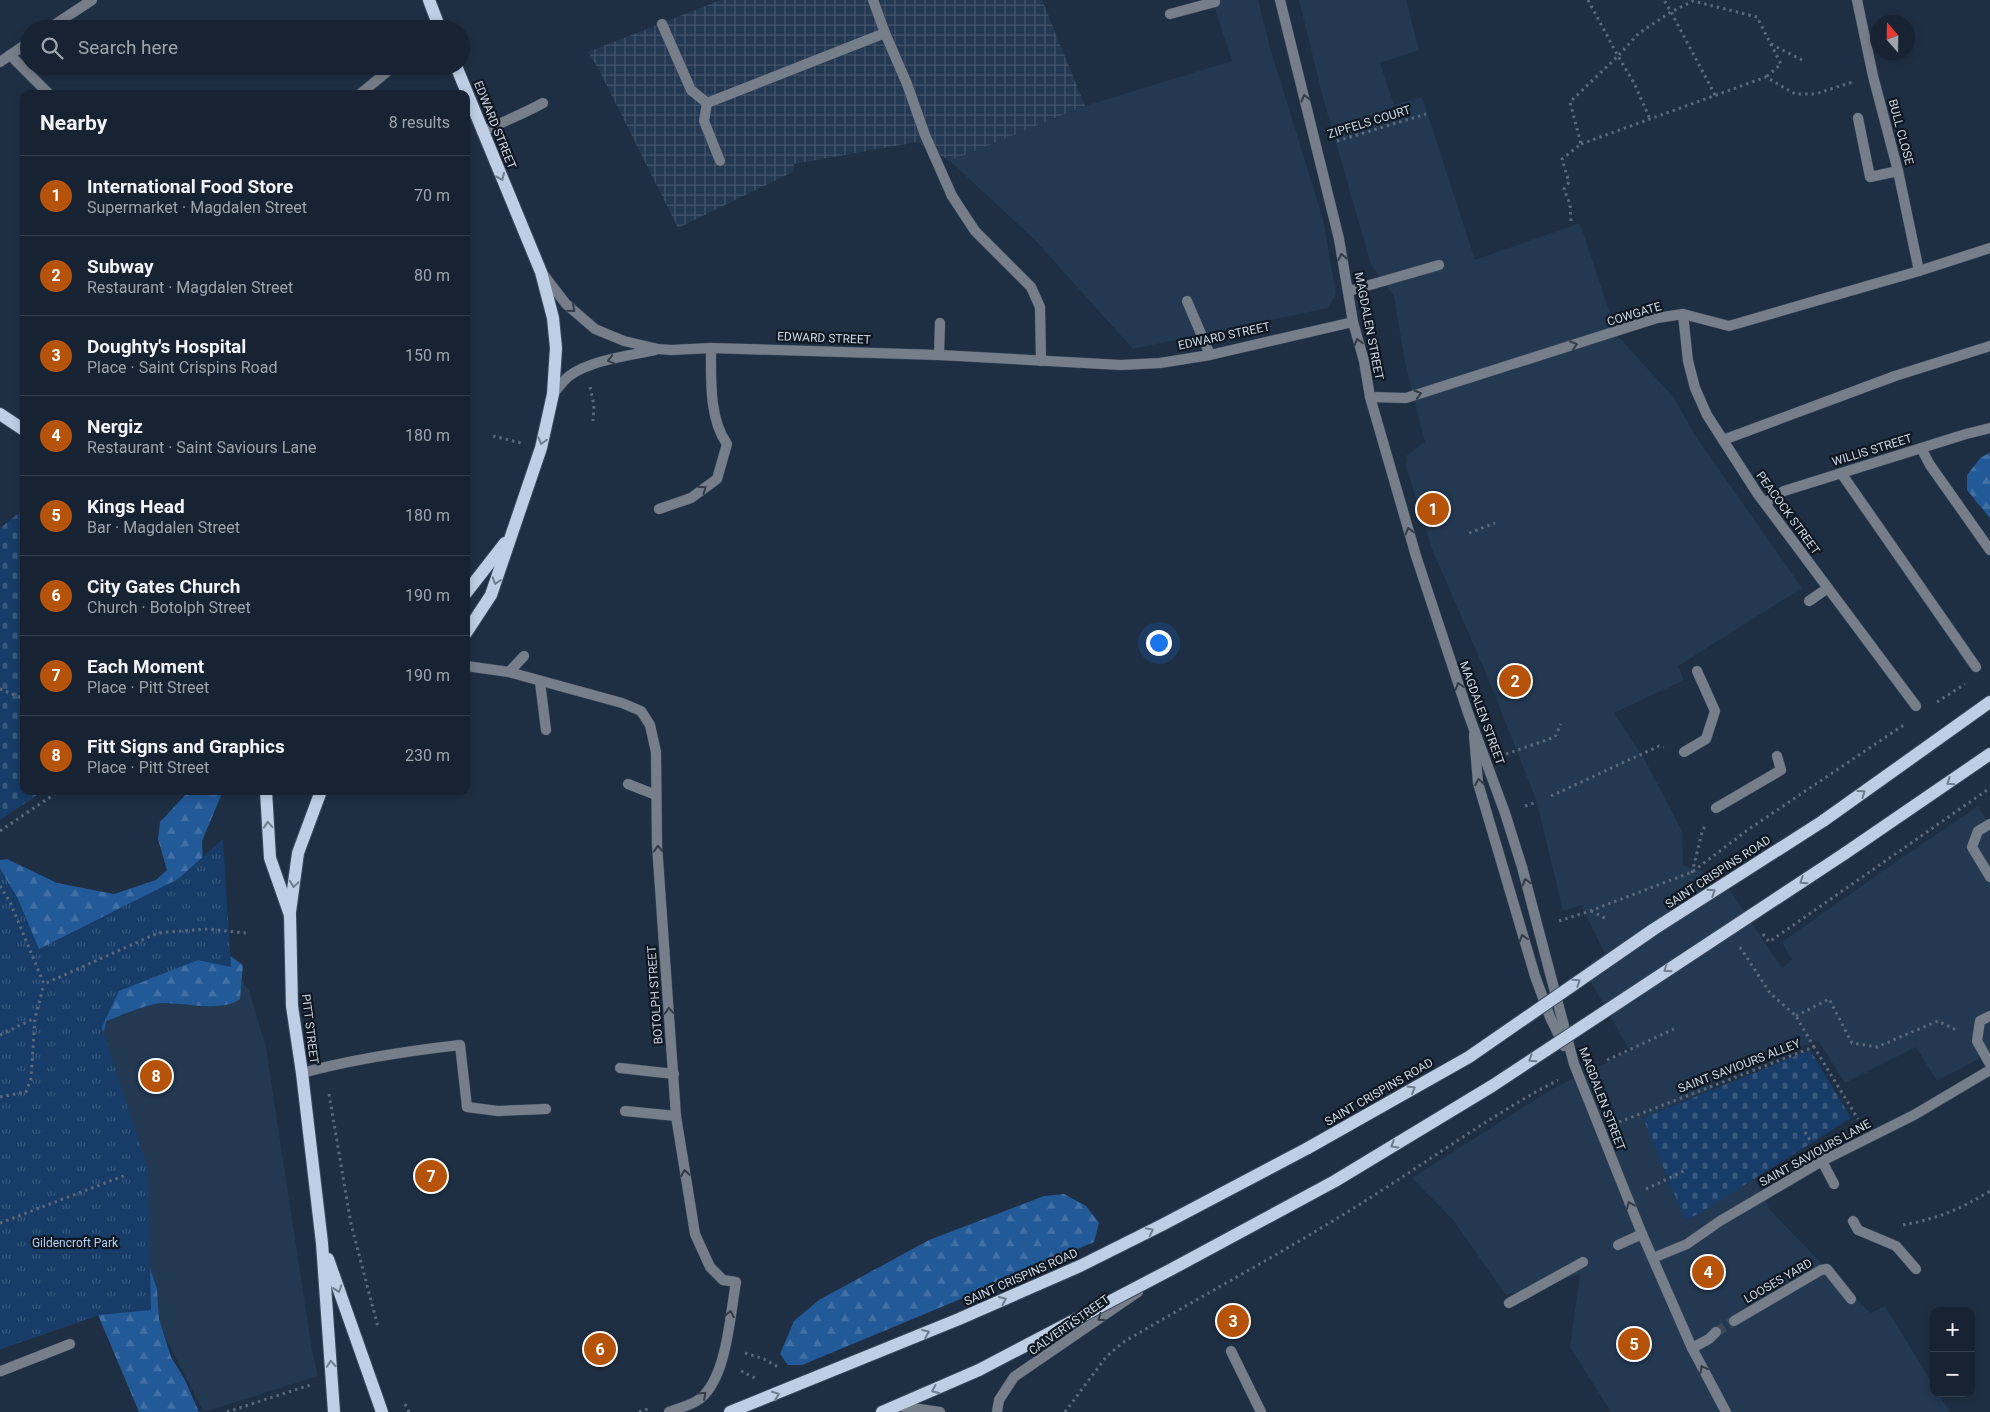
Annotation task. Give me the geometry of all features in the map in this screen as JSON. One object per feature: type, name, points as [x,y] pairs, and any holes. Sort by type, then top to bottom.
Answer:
[{"type":"main road","points":[[429,0],[437,20]]},
{"type":"main road","name":"EDWARD STREET","points":[[460,75],[465,90]]},
{"type":"main road","name":"EDWARD STREET","points":[[470,102],[541,272]]},
{"type":"main road","points":[[470,627],[491,595],[541,448],[553,394],[556,348],[553,318],[541,272]]},
{"type":"main road","points":[[0,414],[20,427]]},
{"type":"main road","points":[[470,588],[511,535]]},
{"type":"main road","name":"SAINT CRISPINS ROAD","points":[[730,1412],[958,1320],[1080,1266],[1308,1148],[1469,1057],[1654,929],[1823,821],[1990,702]]},
{"type":"main road","points":[[882,1412],[979,1370],[1335,1181],[1492,1086],[1844,854],[1990,754]]},
{"type":"main road","name":"PITT STREET","points":[[266,795],[270,858],[290,915],[292,1006],[302,1073],[322,1243],[334,1412]]},
{"type":"main road","points":[[290,915],[298,853],[320,795]]},
{"type":"main road","name":"PITT STREET","points":[[322,1243],[382,1412]]},
{"type":"street","points":[[62,20],[92,0]]},
{"type":"street","points":[[873,0],[907,84],[925,135],[952,196],[976,231],[1031,287],[1040,307],[1041,361]]},
{"type":"street","name":"MAGDALEN STREET","points":[[1280,0],[1317,147],[1349,291],[1353,322],[1364,361],[1370,397],[1416,556],[1474,732],[1505,813],[1539,927],[1575,1068],[1642,1234],[1692,1348],[1726,1412]]},
{"type":"street","name":"BULL CLOSE","points":[[1857,0],[1873,76],[1898,170],[1919,271]]},
{"type":"street","points":[[1170,14],[1215,2]]},
{"type":"street","points":[[662,24],[692,90],[707,103]]},
{"type":"street","points":[[707,103],[885,33]]},
{"type":"street","points":[[0,62],[20,49]]},
{"type":"street","points":[[10,56],[20,66]]},
{"type":"street","points":[[30,75],[45,90]]},
{"type":"street","points":[[365,90],[383,75]]},
{"type":"street","points":[[482,132],[518,117],[543,103]]},
{"type":"street","points":[[707,103],[704,121],[720,161]]},
{"type":"street","points":[[1858,118],[1870,177],[1898,170]]},
{"type":"street","name":"COWGATE","points":[[1370,397],[1406,398],[1657,318],[1683,314],[1729,326],[1919,271],[1990,248]]},
{"type":"street","points":[[1349,291],[1438,265]]},
{"type":"street","name":"EDWARD STREET","points":[[541,272],[566,304],[595,329],[624,342],[658,350],[711,348],[938,354],[1121,365],[1160,363],[1210,355],[1353,322]]},
{"type":"street","points":[[1187,301],[1210,355]]},
{"type":"street","name":"PEACOCK STREET","points":[[1683,314],[1688,361],[1695,388],[1707,415],[1765,503],[1916,706]]},
{"type":"street","points":[[938,354],[940,324]]},
{"type":"street","points":[[1723,440],[1895,376],[1990,346]]},
{"type":"street","points":[[659,509],[691,498],[717,479],[727,444],[719,433],[714,409],[711,348]]},
{"type":"street","points":[[553,394],[568,377],[583,369],[609,360],[658,350]]},
{"type":"street","name":"WILLIS STREET","points":[[1765,503],[1784,491],[1990,428]]},
{"type":"street","points":[[1921,448],[1930,465],[1990,550]]},
{"type":"street","points":[[1841,473],[1976,667]]},
{"type":"street","points":[[1809,601],[1828,588]]},
{"type":"street","points":[[509,672],[524,656]]},
{"type":"street","name":"BOTOLPH STREET","points":[[470,667],[509,672],[622,703],[641,711],[650,725],[656,752],[657,845],[676,1116],[695,1234],[710,1267],[724,1280],[736,1282],[722,1362],[712,1386],[700,1399],[669,1412]]},
{"type":"street","points":[[1684,752],[1706,739],[1715,711],[1698,671]]},
{"type":"street","points":[[540,682],[546,730]]},
{"type":"street","points":[[1474,732],[1478,783],[1518,924],[1550,1017],[1575,1068]]},
{"type":"street","points":[[1716,808],[1781,770],[1776,756]]},
{"type":"street","points":[[628,784],[656,795]]},
{"type":"street","points":[[1990,824],[1978,831],[1972,847],[1990,878]]},
{"type":"street","points":[[1990,1016],[1980,1021],[1977,1041],[1990,1064]]},
{"type":"street","points":[[302,1073],[324,1067],[427,1048],[460,1045],[466,1107],[498,1111],[546,1109]]},
{"type":"street","points":[[620,1068],[674,1074]]},
{"type":"street","name":"SAINT SAVIOURS LANE","points":[[1653,1258],[1687,1244],[1720,1221],[1822,1161],[1914,1115],[1990,1070]]},
{"type":"street","points":[[625,1111],[676,1116]]},
{"type":"street","points":[[1822,1161],[1834,1184]]},
{"type":"street","points":[[1853,1222],[1858,1230],[1896,1246],[1916,1269]]},
{"type":"street","points":[[1618,1245],[1642,1234]]},
{"type":"street","points":[[1509,1303],[1583,1262]]},
{"type":"street","name":"LOOSES YARD","points":[[1734,1321],[1821,1270],[1827,1269],[1851,1299]]},
{"type":"street","name":"CALVERT STREET","points":[[997,1412],[999,1400],[1014,1377],[1170,1270]]},
{"type":"street","points":[[1692,1348],[1709,1339],[1716,1332]]},
{"type":"street","points":[[1,1371],[70,1344]]},
{"type":"street","points":[[1231,1351],[1261,1412]]},
{"type":"street","points":[[898,1406],[940,1412]]},
{"type":"path","points":[[1588,0],[1634,83],[1650,119]]},
{"type":"path","points":[[1664,0],[1715,95]]},
{"type":"path","points":[[1571,222],[1570,204],[1564,189],[1569,182],[1562,159],[1581,144],[1766,77],[1781,64],[1757,16],[1693,0],[1671,12],[1639,34],[1570,102],[1581,144]]},
{"type":"path","points":[[1770,43],[1802,60]]},
{"type":"path","points":[[1766,77],[1795,94],[1815,94],[1873,76]]},
{"type":"path","name":"ZIPFELS COURT","points":[[1317,147],[1426,114]]},
{"type":"path","points":[[588,381],[594,405],[592,420]]},
{"type":"path","points":[[1469,533],[1495,523]]},
{"type":"path","points":[[1936,703],[1965,683]]},
{"type":"path","points":[[0,689],[20,697]]},
{"type":"path","points":[[1539,927],[1590,911],[1692,872],[1749,828],[1906,723]]},
{"type":"path","points":[[1486,760],[1555,737],[1560,724]]},
{"type":"path","points":[[1551,796],[1659,746],[1684,752]]},
{"type":"path","points":[[0,831],[52,795]]},
{"type":"path","points":[[0,886],[10,902],[44,984],[35,1018],[31,1079],[26,1092],[0,1098]]},
{"type":"path","points":[[1590,911],[1604,918]]},
{"type":"path","points":[[44,984],[158,933],[208,929],[246,933]]},
{"type":"path","points":[[1796,1016],[1829,999],[1852,1043],[1877,1047],[1938,1021],[1977,1041]]},
{"type":"path","points":[[0,1035],[35,1018]]},
{"type":"path","points":[[1607,1060],[1674,1029]]},
{"type":"path","name":"SAINT SAVIOURS ALLEY","points":[[1601,1131],[1627,1118],[1814,1046],[1868,1138]]},
{"type":"path","points":[[324,1067],[351,1224],[378,1328]]},
{"type":"path","points":[[1065,1412],[1106,1357],[1122,1343],[1310,1235],[1575,1068]]},
{"type":"path","points":[[1627,1197],[1686,1170]]},
{"type":"path","points":[[0,1223],[126,1175]]},
{"type":"path","points":[[1896,1225],[1931,1220],[1957,1210],[1990,1191]]},
{"type":"path","points":[[227,1412],[332,1378]]},
{"type":"path","points":[[401,1396],[410,1412]]},
{"type":"shaded area","points":[[721,0],[1042,0],[1085,106],[950,161],[917,142],[794,164],[793,172],[678,228],[598,68],[588,52]]},
{"type":"shaded area","points":[[1212,0],[1258,0],[1270,48],[1323,219],[1336,294],[1328,308],[1133,349],[1034,239],[950,161],[1085,106],[1232,61]]},
{"type":"shaded area","points":[[1299,0],[1406,0],[1419,50],[1380,63],[1394,105],[1422,97],[1475,260],[1580,223],[1617,335],[1674,398],[1696,437],[1802,588],[1678,666],[1684,680],[1614,713],[1646,762],[1682,831],[1683,865],[1722,879],[1782,968],[1792,960],[1782,942],[1896,862],[1978,806],[1990,825],[1990,1053],[1937,1081],[1916,1047],[1845,1083],[1818,1040],[1711,1081],[1714,1088],[1643,1118],[1686,1220],[1755,1179],[1770,1210],[1870,1313],[1885,1306],[1930,1379],[1930,1397],[1941,1397],[1950,1412],[1611,1412],[1570,1347],[1580,1274],[1506,1295],[1453,1220],[1412,1178],[1552,1089],[1630,1051],[1583,968],[1605,954],[1581,905],[1563,911],[1537,802],[1488,678],[1432,549],[1405,463],[1407,462],[1406,456],[1425,442],[1405,362],[1394,296],[1371,265],[1322,94]]},
{"type":"shaded area","points":[[231,967],[249,990],[266,1048],[312,1351],[318,1376],[204,1412],[151,1310],[102,1027],[119,991]]},
{"type":"green space","points":[[1990,453],[1990,518],[1967,490],[1967,475],[1981,457]]},
{"type":"green space","points":[[20,512],[20,795],[37,795],[0,820],[0,528]]},
{"type":"green space","points":[[185,795],[221,795],[202,841],[203,868],[44,969],[0,908],[0,860],[7,859],[57,883],[114,894],[156,880],[167,870],[158,839],[160,822]]},
{"type":"green space","name":"Gildencroft Park","points":[[223,839],[231,967],[198,960],[119,991],[102,1027],[148,1169],[151,1310],[99,1315],[0,1349],[0,868],[18,899],[39,949],[178,879]]},
{"type":"green space","points":[[219,948],[243,965],[240,999],[223,1005],[202,1006],[161,1003],[133,1010],[106,1021],[102,1042],[62,989]]},
{"type":"green space","points":[[1810,1050],[1851,1118],[1700,1213],[1685,1220],[1643,1118]]},
{"type":"green space","points":[[1064,1194],[1086,1206],[1099,1223],[1094,1242],[802,1365],[788,1365],[780,1354],[794,1321],[819,1300],[929,1240],[1044,1196]]},
{"type":"green space","points":[[138,1232],[157,1289],[159,1319],[171,1357],[184,1378],[199,1412],[139,1412],[98,1315],[0,1349],[0,1253]]},
{"type":"tunnel","points":[[1716,1332],[1734,1321]]},
{"type":"place","name":"International Food Store","points":[[1433,509]]},
{"type":"place","name":"Subway","points":[[1515,681]]},
{"type":"place","name":"Fitt Signs and Graphics","points":[[156,1076]]},
{"type":"place","name":"Each Moment","points":[[431,1176]]},
{"type":"place","name":"Nergiz","points":[[1708,1272]]},
{"type":"place","name":"Doughty's Hospital","points":[[1233,1321]]},
{"type":"place","name":"Kings Head","points":[[1634,1344]]},
{"type":"place","name":"City Gates Church","points":[[600,1349]]}]
